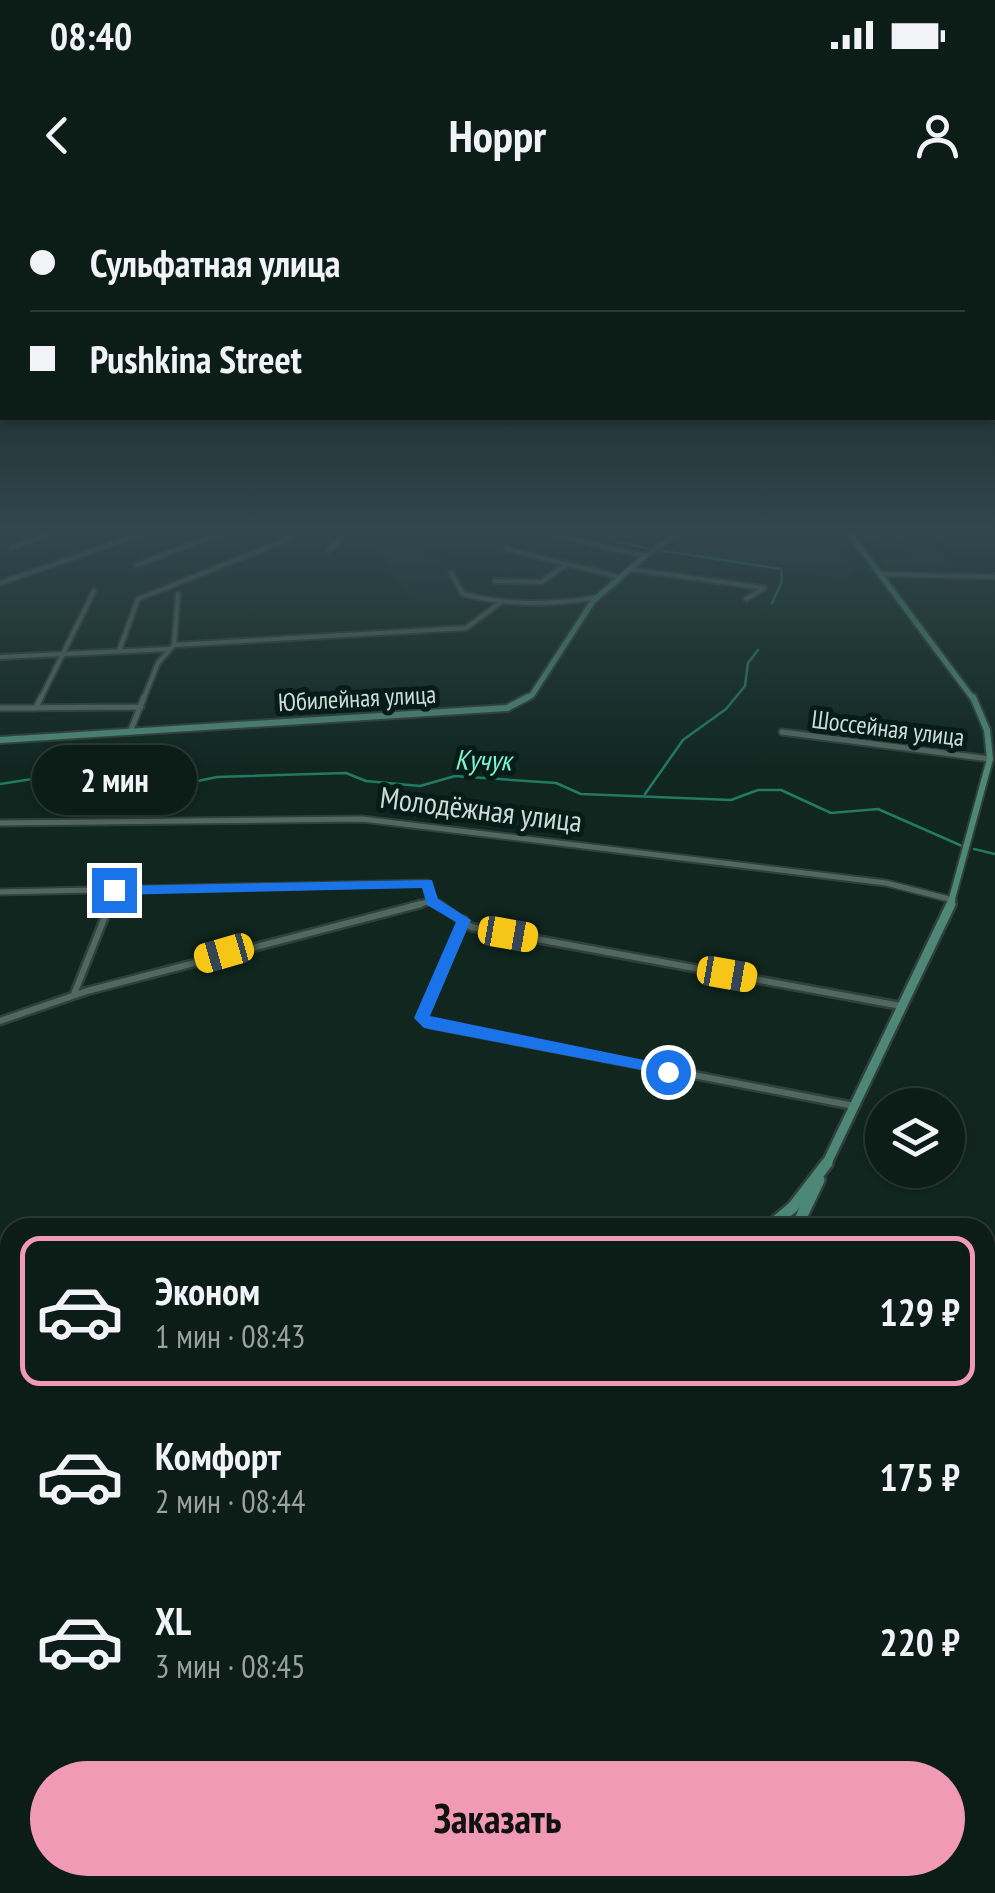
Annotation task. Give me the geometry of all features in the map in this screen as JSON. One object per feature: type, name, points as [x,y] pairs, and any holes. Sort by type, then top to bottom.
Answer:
[{"type":"main road","points":[[801,1218],[953,900],[990,759],[987,730],[972,695],[911,613]]},
{"type":"main road","points":[[779,1218],[826,1164]]},
{"type":"street","points":[[36,708],[83,613]]},
{"type":"street","points":[[119,652],[133,613]]},
{"type":"street","points":[[130,732],[158,663],[171,647],[175,613]]},
{"type":"street","points":[[0,657],[466,628],[486,613]]},
{"type":"street","name":"Юбилейная улица","points":[[0,740],[478,712],[517,705],[532,694],[587,613]]},
{"type":"street","points":[[0,708],[141,707]]},
{"type":"street","name":"Шоссейная улица","points":[[782,732],[990,759]]},
{"type":"street","name":"Молодёжная улица","points":[[0,822],[362,819],[886,883],[953,900]]},
{"type":"street","points":[[0,892],[428,883],[432,901]]},
{"type":"street","points":[[73,995],[114,890]]},
{"type":"street","points":[[0,1021],[73,995],[432,901],[471,927],[901,1006]]},
{"type":"street","points":[[464,920],[422,1018],[430,1024],[854,1106]]},
{"type":"waterway","points":[[645,794],[683,740],[726,709],[745,686],[748,663],[758,650]]},
{"type":"waterway","name":"Кучук","points":[[0,784],[71,773],[86,790],[121,797],[217,777],[346,773],[366,781],[420,786],[455,776],[556,783],[581,794],[731,800],[758,790],[781,790],[831,813],[878,809],[962,846]]},
{"type":"waterway","name":"Кучук","points":[[974,849],[995,854]]},
{"type":"route","points":[[114,890],[428,883],[432,901],[464,920],[422,1018],[430,1024],[668,1072]]}]
